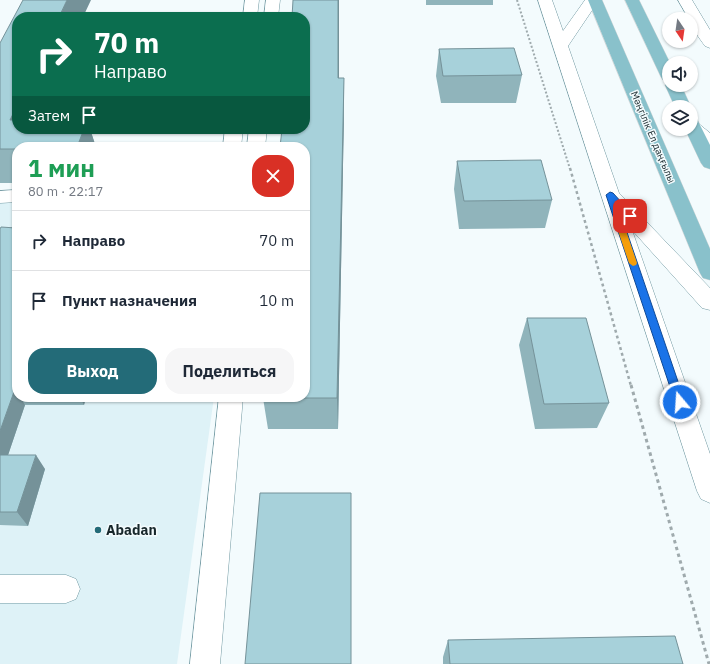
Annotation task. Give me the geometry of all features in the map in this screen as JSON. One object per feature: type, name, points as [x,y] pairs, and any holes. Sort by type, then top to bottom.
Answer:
[{"type":"main road","name":"Мәңгілік Ел даңғылы","points":[[595,0],[710,273]]},
{"type":"main road","points":[[632,0],[662,63]]},
{"type":"main road","points":[[643,0],[662,59]]},
{"type":"main road","points":[[697,136],[710,163]]},
{"type":"lane","points":[[251,12],[252,0]]},
{"type":"lane","points":[[272,12],[273,0]]},
{"type":"lane","points":[[545,0],[710,491]]},
{"type":"lane","points":[[560,46],[592,0]]},
{"type":"lane","points":[[685,0],[710,43]]},
{"type":"lane","points":[[698,130],[710,141]]},
{"type":"lane","points":[[610,195],[710,302]]},
{"type":"lane","points":[[0,197],[12,196]]},
{"type":"lane","points":[[205,664],[231,402]]},
{"type":"lane","points":[[0,589],[66,589]]},
{"type":"path","points":[[517,0],[577,190],[709,664]]},
{"type":"shaded area","name":"Abadan","points":[[12,201],[12,402],[213,402],[177,664],[0,664],[0,202]]},
{"type":"building","points":[[23,0],[67,0],[61,12],[17,12]]},
{"type":"building","points":[[293,0],[338,0],[338,78],[344,78],[337,398],[310,398],[310,142],[281,142],[281,134],[310,134],[310,12],[292,12]]},
{"type":"building","points":[[12,21],[12,116],[10,120],[12,120],[12,134],[82,134],[79,142],[12,142],[12,149],[0,149],[0,43]]},
{"type":"building","points":[[514,48],[522,75],[443,76],[439,49]]},
{"type":"building","points":[[541,160],[552,200],[464,201],[457,161]]},
{"type":"building","points":[[1,227],[12,228],[12,397],[0,431],[0,229]]},
{"type":"building","points":[[527,318],[586,318],[609,403],[544,404]]},
{"type":"building","points":[[0,455],[36,455],[17,512],[0,512]]},
{"type":"building","points":[[260,493],[351,493],[351,664],[245,664]]},
{"type":"building","points":[[675,636],[683,664],[450,664],[448,640]]},
{"type":"slow traffic","points":[[617,216],[633,263]]},
{"type":"place","name":"Abadan","points":[[98,530]]},
{"type":"route","points":[[630,216],[610,195],[680,402]]}]
